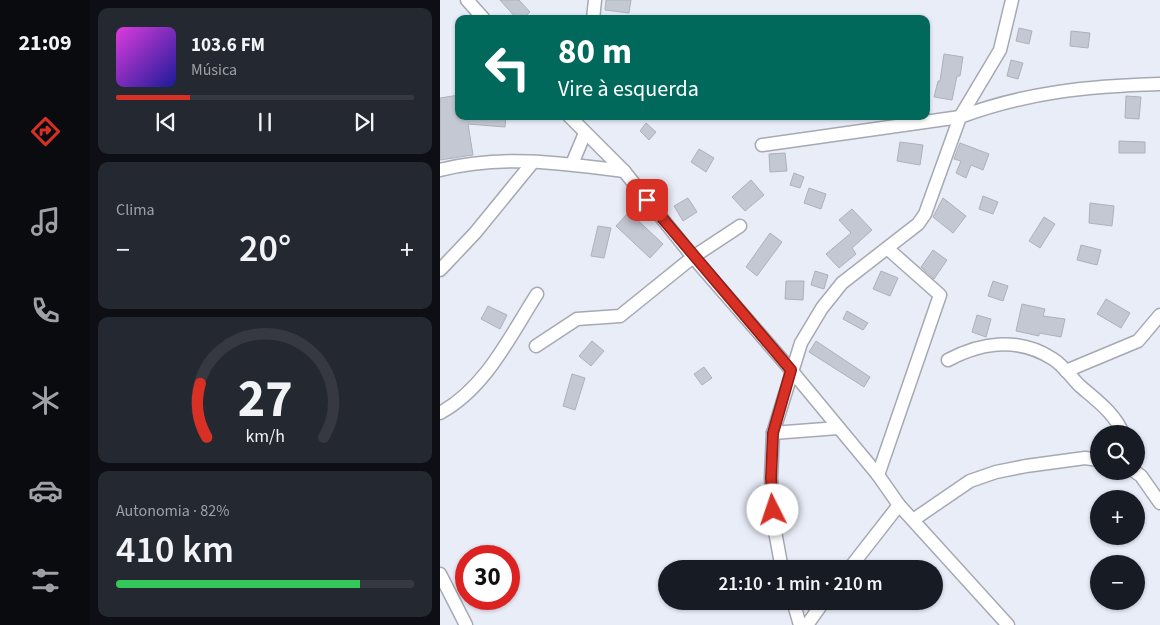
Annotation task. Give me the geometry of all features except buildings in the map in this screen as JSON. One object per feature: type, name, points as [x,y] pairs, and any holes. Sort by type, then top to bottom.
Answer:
[{"type":"street","points":[[467,0],[480,15]]},
{"type":"street","points":[[593,15],[595,0]]},
{"type":"street","points":[[780,560],[774,526],[772,488],[773,433],[791,370],[801,343],[822,308],[842,283],[888,249],[918,224],[925,214],[960,117],[1000,50],[1012,0]]},
{"type":"street","points":[[762,145],[960,117],[991,105],[1057,90],[1096,86],[1160,84]]},
{"type":"street","points":[[573,120],[624,171],[693,257],[791,370],[878,475],[899,504],[1008,625]]},
{"type":"street","points":[[572,164],[583,131],[583,120]]},
{"type":"street","points":[[440,170],[487,162],[534,162],[572,164],[624,171]]},
{"type":"street","points":[[440,270],[475,233],[534,162]]},
{"type":"street","points":[[536,346],[577,319],[620,316],[693,257],[740,226]]},
{"type":"street","points":[[878,475],[940,295],[888,249]]},
{"type":"street","points":[[440,413],[471,391],[492,364],[537,294]]},
{"type":"street","points":[[1066,371],[1138,341],[1160,315]]},
{"type":"street","points":[[948,360],[969,349],[989,344],[1034,348],[1054,360],[1066,371],[1111,414],[1118,425]]},
{"type":"street","points":[[773,433],[838,428]]},
{"type":"street","points":[[913,520],[970,481],[996,472],[1075,459],[1090,460]]},
{"type":"street","points":[[1143,480],[1160,503]]},
{"type":"street","points":[[856,560],[899,504]]},
{"type":"street","points":[[440,575],[466,625]]},
{"type":"street","points":[[796,610],[800,625]]},
{"type":"street","points":[[807,625],[818,610]]},
{"type":"route","points":[[647,200],[693,257],[791,370],[773,433],[771,478],[773,510]]}]
